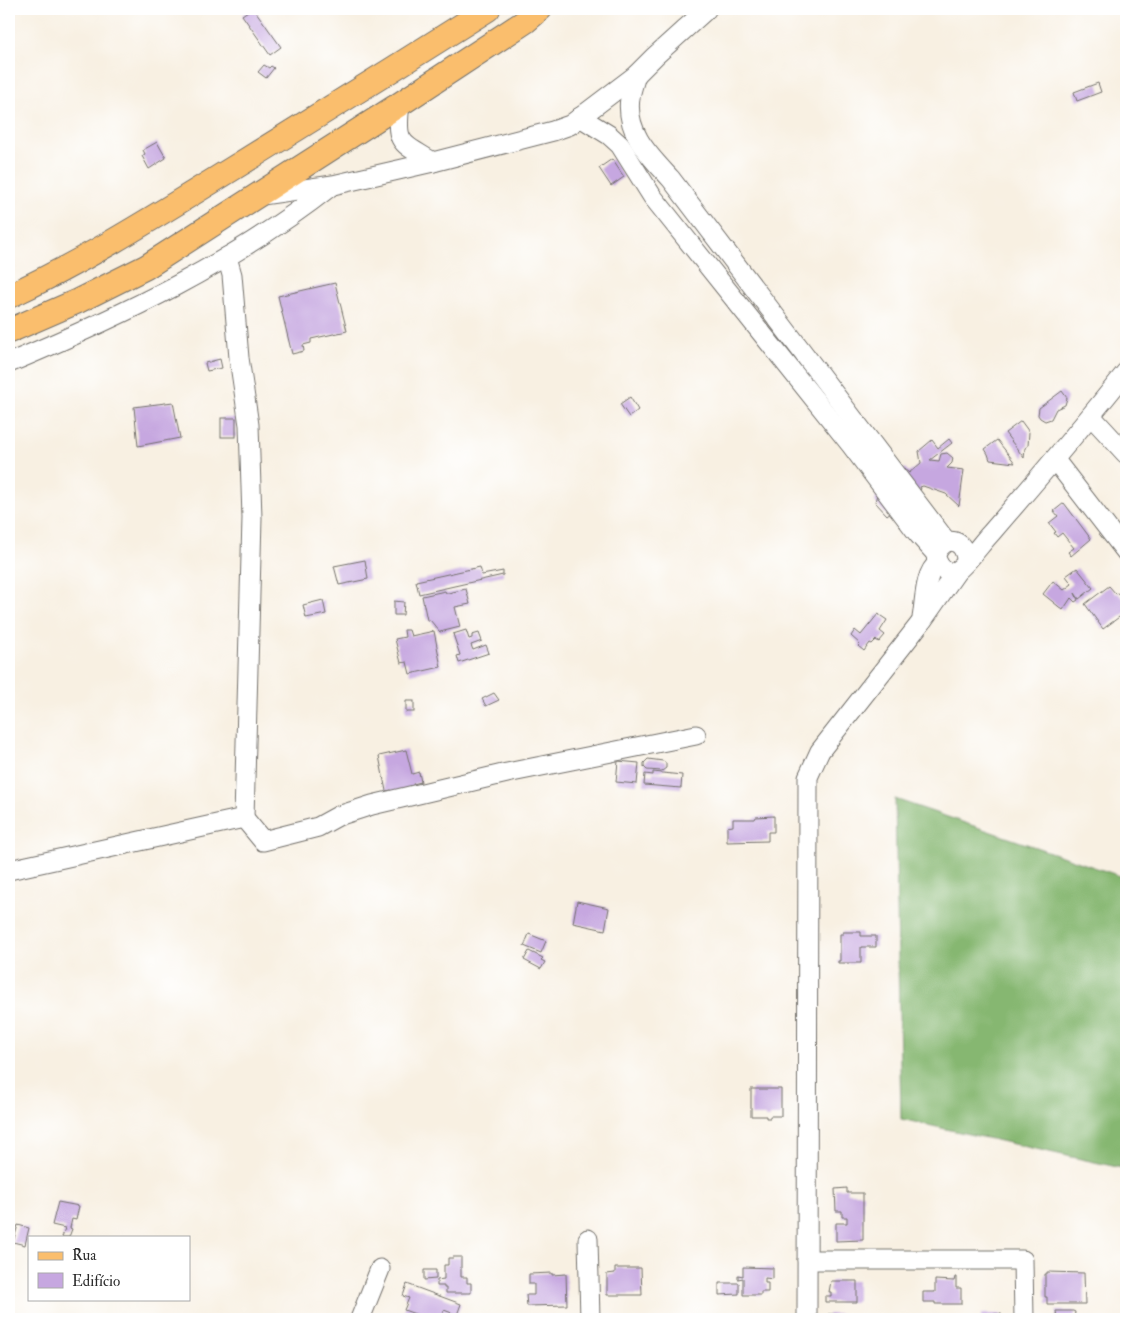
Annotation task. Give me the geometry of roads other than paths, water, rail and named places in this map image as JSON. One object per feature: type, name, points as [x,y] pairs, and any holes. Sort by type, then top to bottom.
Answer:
[{"type":"main road","points":[[9,296],[51,277],[138,227],[488,9]]},
{"type":"main road","points":[[9,331],[78,301],[146,267],[400,104],[526,21],[540,9]]},
{"type":"street","points":[[258,195],[333,185],[433,162],[570,125],[636,75],[654,56],[708,9]]},
{"type":"street","points":[[636,75],[630,98],[631,125],[643,148],[688,200],[925,513],[951,556]]},
{"type":"street","points":[[400,104],[397,125],[399,136],[407,146],[433,162]]},
{"type":"street","points":[[580,117],[609,135],[620,145],[652,196],[845,438],[909,522],[951,556]]},
{"type":"street","points":[[640,176],[658,164]]},
{"type":"street","points":[[9,363],[60,342],[177,285],[227,257],[302,209],[333,185]]},
{"type":"street","points":[[667,215],[688,200]]},
{"type":"street","points":[[227,257],[232,275],[239,358],[249,425],[252,509],[244,818],[263,841],[318,827],[338,816],[372,805],[507,773],[696,735]]},
{"type":"street","points":[[807,1319],[808,777],[820,750],[922,622],[928,578],[933,566],[984,540],[1056,460],[1126,372]]},
{"type":"street","points":[[1091,416],[1126,454]]},
{"type":"street","points":[[1056,460],[1126,552]]},
{"type":"street","points":[[909,522],[925,513]]},
{"type":"street","points":[[9,870],[244,818]]},
{"type":"street","points":[[588,1239],[590,1319]]},
{"type":"street","points":[[807,1260],[1023,1260],[1024,1319]]},
{"type":"street","points":[[360,1319],[380,1269]]}]
